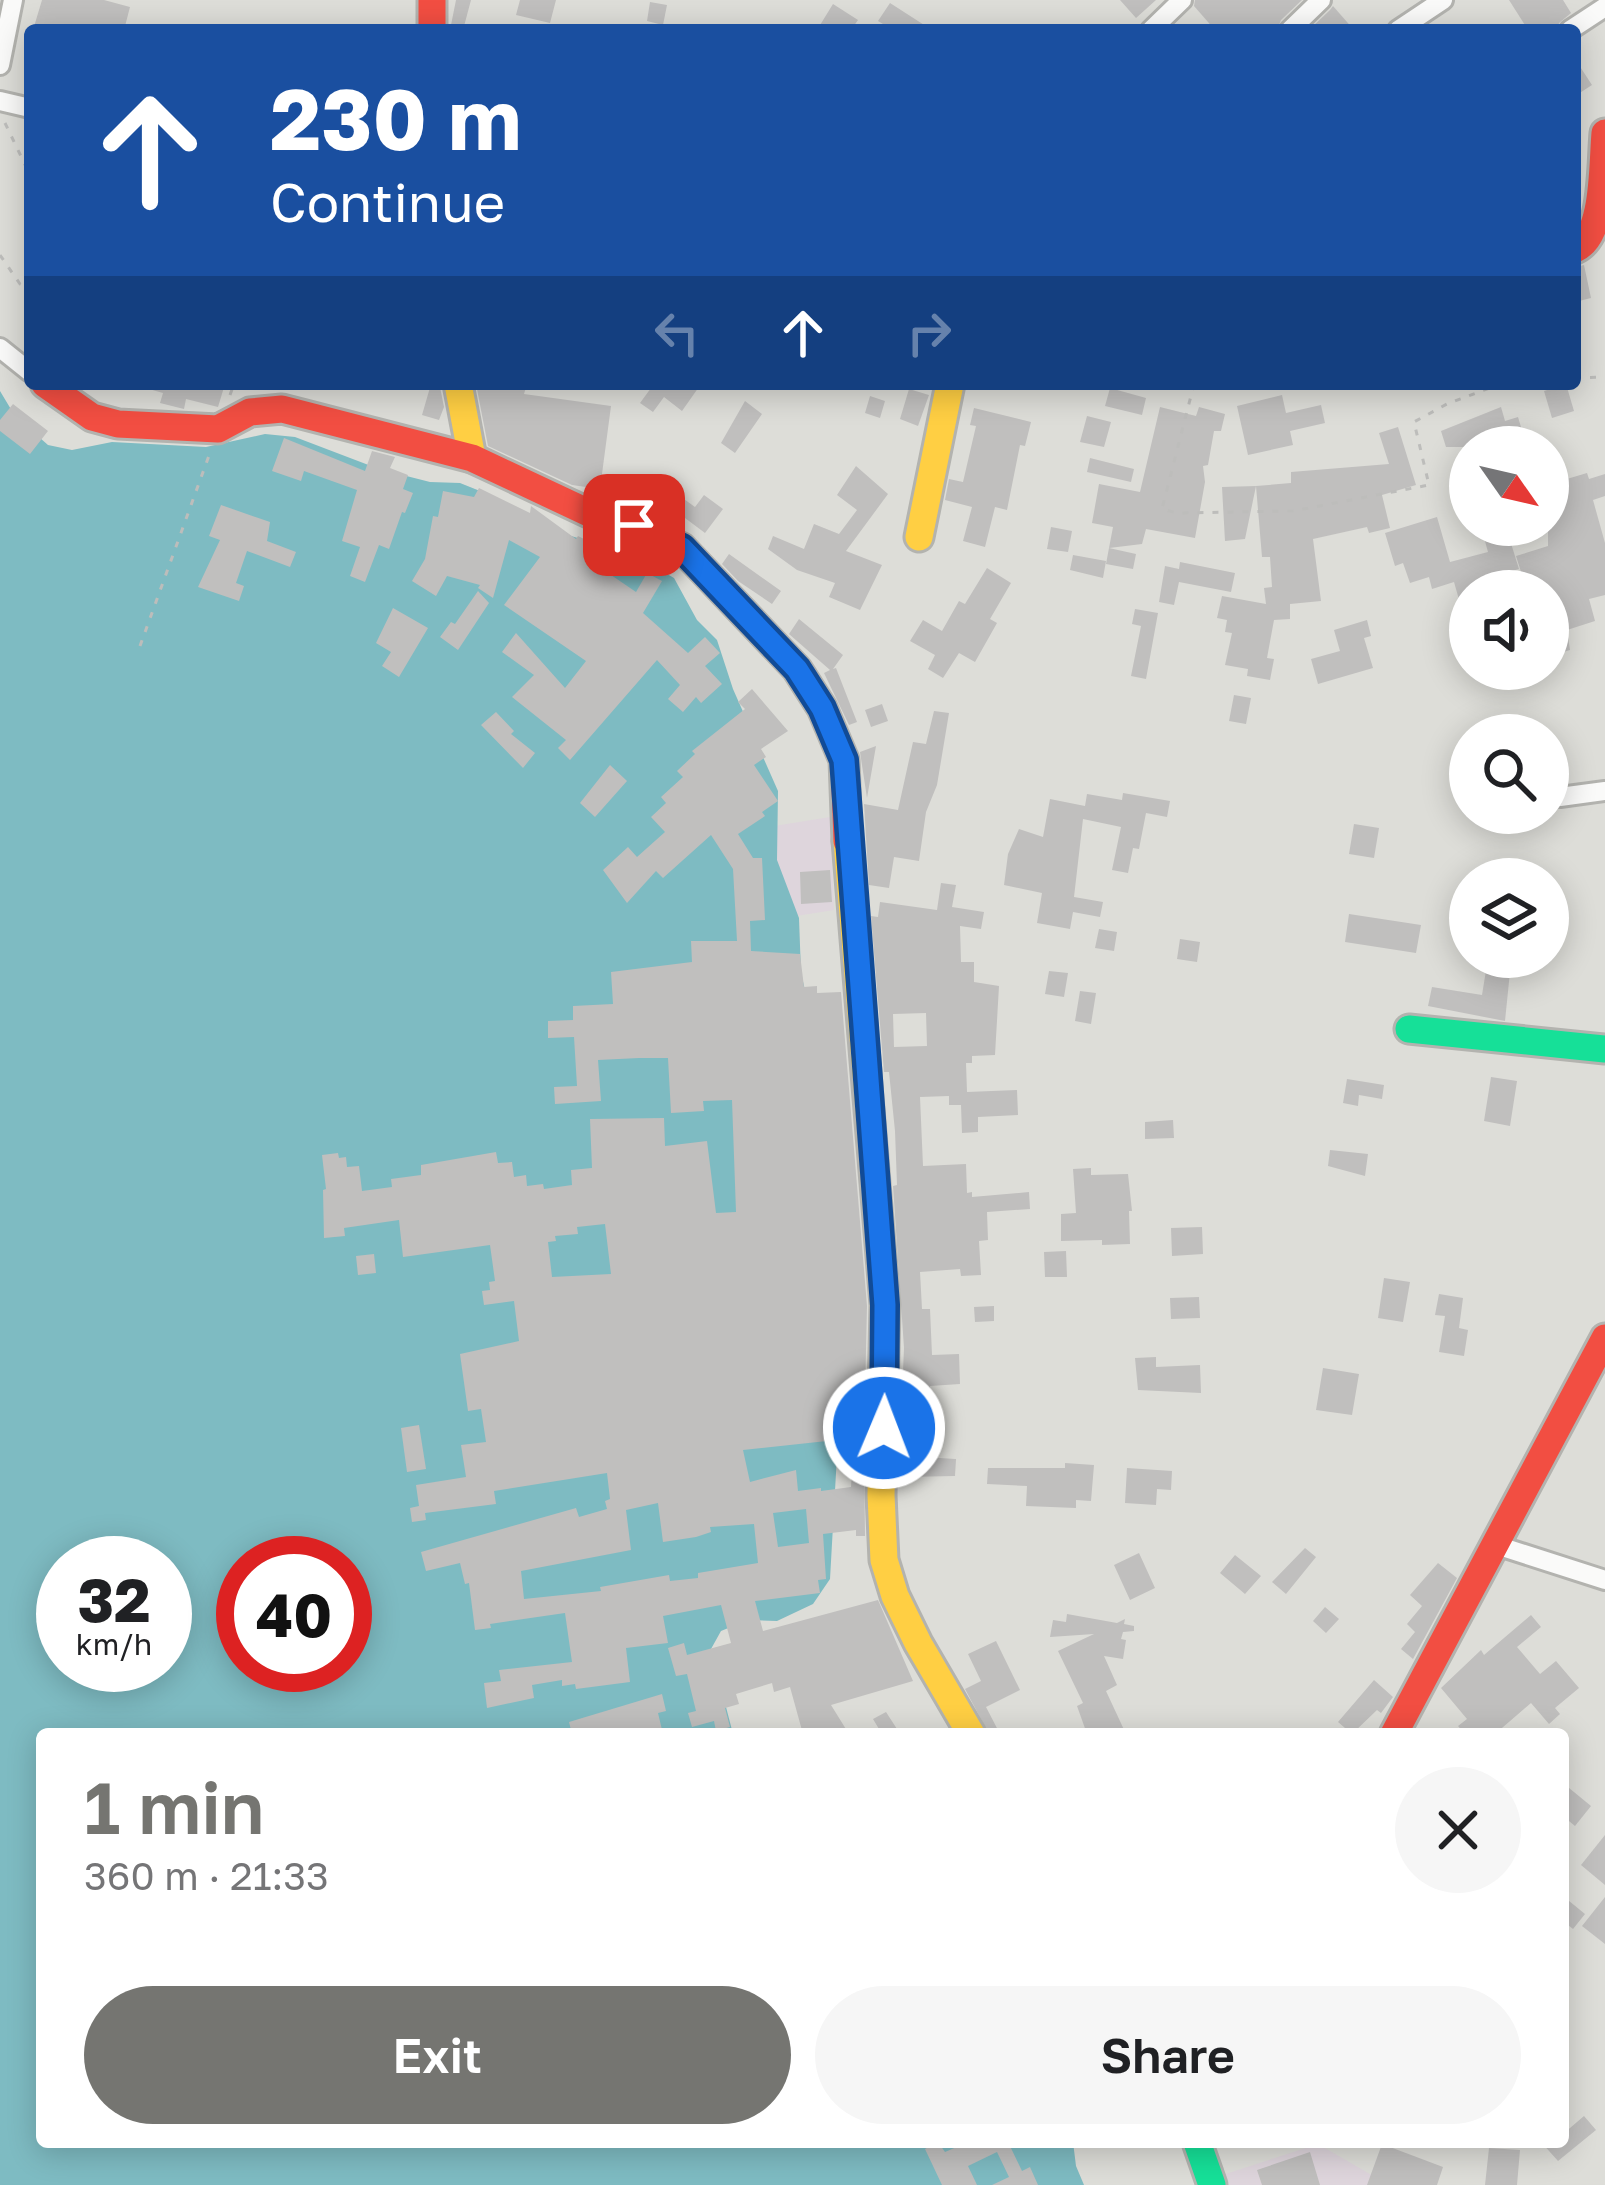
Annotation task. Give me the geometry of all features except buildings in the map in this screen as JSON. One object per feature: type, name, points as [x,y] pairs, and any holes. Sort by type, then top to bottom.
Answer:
[{"type":"street","points":[[0,65],[13,0]]},
{"type":"street","points":[[1157,24],[1182,0]]},
{"type":"street","points":[[1296,24],[1321,0]]},
{"type":"street","points":[[1407,24],[1443,0]]},
{"type":"street","points":[[1579,24],[1605,7]]},
{"type":"street","points":[[1581,247],[1598,229],[1605,133]]},
{"type":"street","points":[[0,348],[24,367]]},
{"type":"street","points":[[53,390],[80,411],[106,422],[218,429],[261,410],[301,411],[472,458],[589,512],[657,534],[696,561],[797,669],[822,708],[844,760],[885,1305],[884,1560],[918,1643],[968,1728]]},
{"type":"street","points":[[459,390],[472,458]]},
{"type":"street","points":[[920,537],[949,390]]},
{"type":"street","points":[[1569,796],[1605,791]]},
{"type":"street","points":[[1408,1029],[1605,1049]]},
{"type":"street","points":[[1397,1728],[1605,1338]]},
{"type":"street","points":[[1493,1544],[1605,1580]]},
{"type":"street","points":[[1199,2148],[1212,2185]]},
{"type":"path","points":[[0,113],[24,163]]},
{"type":"path","points":[[0,255],[24,286]]},
{"type":"path","points":[[1192,390],[1162,509],[1177,514],[1293,511],[1429,485],[1414,422],[1484,390]]},
{"type":"path","points":[[140,646],[218,429]]},
{"type":"shaded area","points":[[830,817],[834,910],[734,926],[768,827]]},
{"type":"shaded area","points":[[1306,2148],[1325,2148],[1389,2185],[1205,2185],[1204,2181]]},
{"type":"water","points":[[0,391],[15,416],[48,445],[72,450],[112,442],[206,447],[265,434],[295,437],[379,469],[430,482],[460,483],[495,497],[549,529],[638,557],[674,578],[697,620],[717,640],[778,791],[777,860],[799,918],[801,973],[824,1072],[839,1420],[830,1579],[813,1604],[777,1621],[748,1620],[721,1631],[711,1649],[731,1728],[36,1728],[36,2148],[1074,2148],[1084,2185],[0,2185]]},
{"type":"traffic: fast","points":[[1409,1029],[1605,1049]]},
{"type":"traffic: fast","points":[[1199,2148],[1212,2185]]},
{"type":"traffic: slow","points":[[459,390],[472,458]]},
{"type":"traffic: slow","points":[[919,537],[949,390]]},
{"type":"traffic: slow","points":[[847,841],[885,1305],[884,1560],[918,1643],[968,1728]]},
{"type":"traffic: jam","points":[[432,0],[432,24]]},
{"type":"traffic: jam","points":[[1581,245],[1597,215],[1605,133]]},
{"type":"traffic: jam","points":[[54,390],[92,417],[118,424],[218,429],[250,412],[282,409],[472,458],[589,513],[634,525],[682,548],[797,669],[822,708],[844,760],[847,841]]},
{"type":"traffic: jam","points":[[1397,1728],[1605,1338]]},
{"type":"route","points":[[634,525],[682,548],[797,669],[822,708],[844,760],[885,1305],[884,1428]]}]
